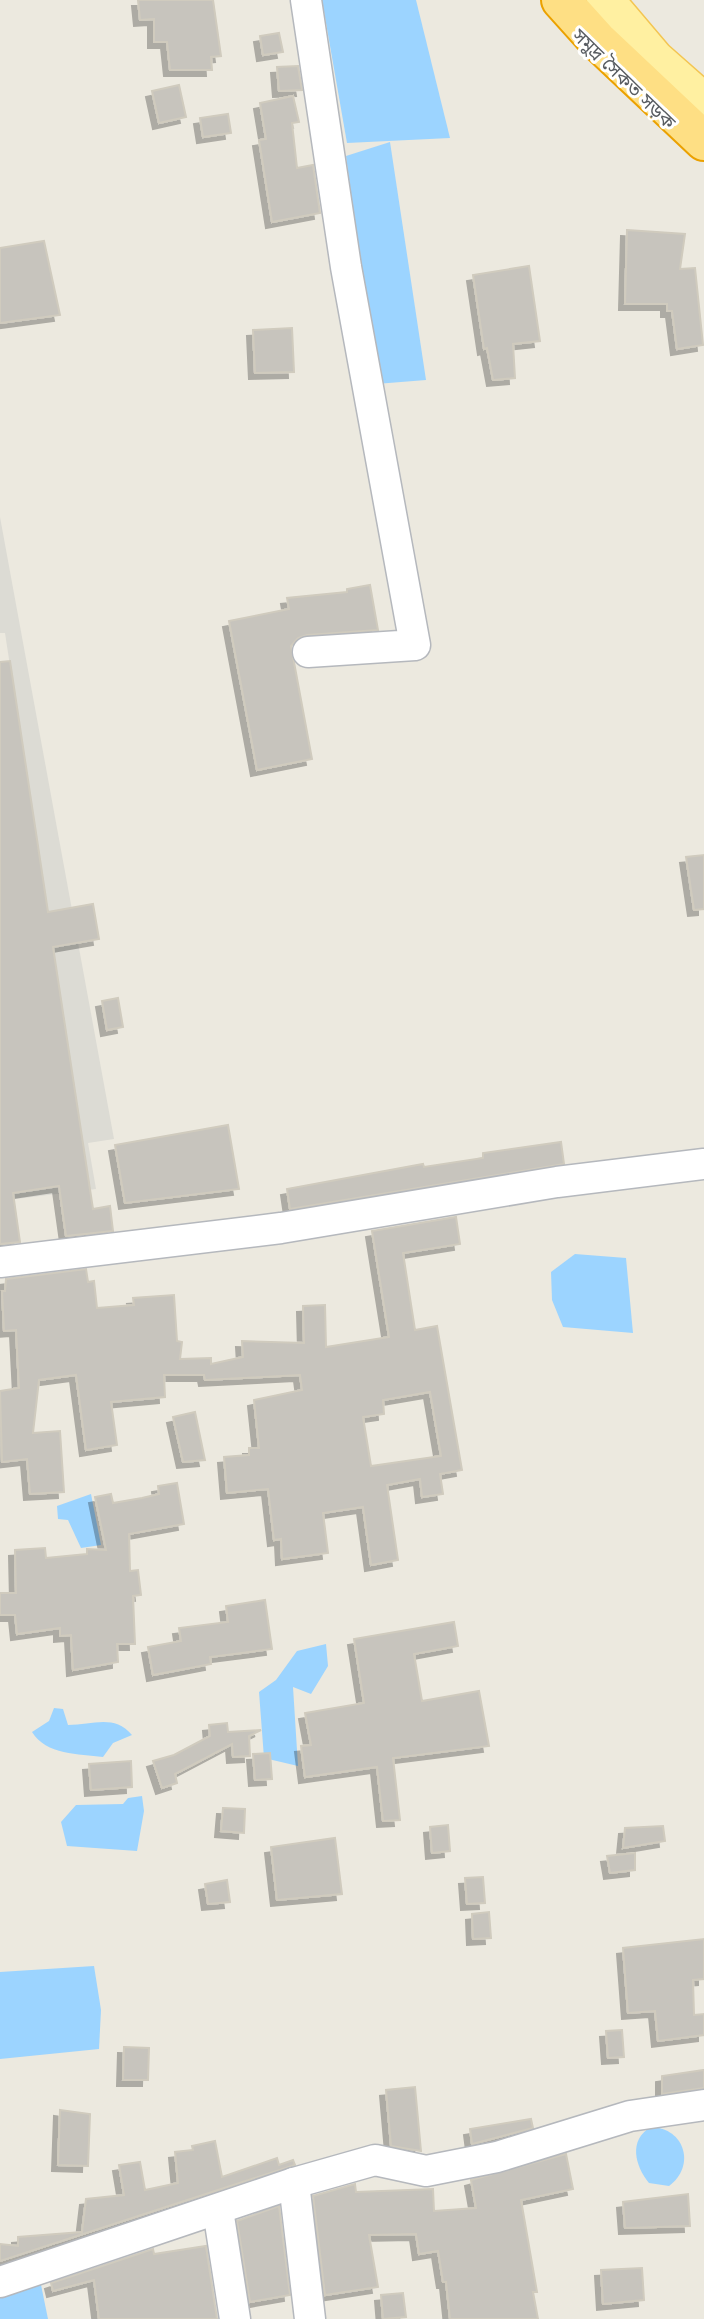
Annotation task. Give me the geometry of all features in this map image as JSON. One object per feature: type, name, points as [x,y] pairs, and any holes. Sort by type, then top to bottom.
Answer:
[{"type":"highway","points":[[561,0],[597,40],[704,141]]},
{"type":"highway","points":[[584,0],[632,52],[704,118]]},
{"type":"main road","name":"সমুদ্র সৈকত সড়ক","points":[[546,0],[609,69],[704,155]]},
{"type":"main road","name":"সমুদ্র সৈকত সড়ক","points":[[605,0],[655,59],[704,102]]},
{"type":"street","points":[[306,0],[346,267],[415,645],[308,652]]},
{"type":"street","points":[[0,1262],[281,1228],[557,1182],[704,1164]]},
{"type":"street","points":[[0,2281],[294,2183],[375,2160],[426,2171],[497,2157],[631,2116],[704,2105]]},
{"type":"street","points":[[294,2183],[310,2319]]},
{"type":"street","points":[[218,2210],[235,2319]]},
{"type":"shaded area","points":[[0,517],[114,1139],[88,1143],[96,1189],[0,1201],[0,1195],[89,1181],[5,633],[0,633]]},
{"type":"water","points":[[322,0],[416,0],[450,138],[347,143]]},
{"type":"water","points":[[390,142],[426,380],[376,384],[346,156]]},
{"type":"water","points":[[575,1254],[626,1258],[633,1333],[563,1327],[552,1300],[551,1272]]},
{"type":"water","points":[[91,1494],[101,1545],[81,1548],[68,1520],[58,1519],[57,1506]]},
{"type":"water","points":[[326,1644],[328,1666],[311,1694],[293,1687],[298,1766],[264,1758],[259,1692],[276,1680],[297,1651]]},
{"type":"water","points":[[54,1708],[63,1709],[68,1725],[110,1723],[132,1735],[113,1743],[103,1757],[54,1749],[38,1740],[32,1732],[49,1721]]},
{"type":"water","points":[[142,1796],[144,1811],[137,1851],[67,1846],[61,1822],[76,1805],[123,1804],[128,1798]]},
{"type":"water","points":[[94,1966],[101,2010],[99,2049],[0,2059],[0,1972]]},
{"type":"water","points":[[651,2127],[672,2134],[683,2149],[682,2168],[669,2186],[649,2183],[637,2161],[639,2139]]},
{"type":"water","points":[[39,2275],[48,2319],[0,2319],[0,2289]]},
{"type":"building","points":[[138,0],[213,0],[221,56],[211,57],[212,70],[170,70],[167,42],[154,42],[154,19],[140,20]]},
{"type":"building","points":[[279,33],[283,52],[263,55],[260,36]]},
{"type":"building","points":[[298,66],[302,90],[279,91],[277,67]]},
{"type":"building","points":[[179,85],[186,117],[159,123],[152,91]]},
{"type":"building","points":[[293,96],[299,122],[292,123],[297,168],[313,165],[320,213],[272,222],[259,140],[266,139],[260,103]]},
{"type":"building","points":[[228,114],[231,133],[203,137],[200,118]]},
{"type":"building","points":[[627,230],[685,234],[680,269],[695,268],[703,345],[677,349],[672,311],[667,311],[667,304],[625,304]]},
{"type":"building","points":[[44,241],[60,315],[0,323],[0,248]]},
{"type":"building","points":[[529,266],[540,341],[513,344],[515,378],[493,380],[487,348],[484,349],[473,275]]},
{"type":"building","points":[[292,328],[294,372],[255,373],[253,330]]},
{"type":"building","points":[[370,585],[378,630],[307,635],[298,638],[291,646],[312,759],[257,770],[229,621],[289,609],[287,598],[347,592],[347,589]]},
{"type":"building","points":[[10,661],[48,912],[93,904],[99,939],[53,947],[93,1209],[110,1206],[113,1231],[66,1236],[59,1186],[13,1193],[20,1242],[0,1244],[0,662]]},
{"type":"building","points":[[704,855],[704,909],[694,910],[686,857]]},
{"type":"building","points":[[118,998],[123,1027],[107,1030],[102,1001]]},
{"type":"building","points":[[228,1125],[239,1189],[125,1203],[115,1145]]},
{"type":"building","points":[[561,1142],[564,1164],[290,1209],[287,1189],[423,1164],[424,1167],[483,1158],[483,1153]]},
{"type":"building","points":[[456,1217],[460,1244],[403,1253],[415,1330],[437,1326],[462,1470],[440,1474],[443,1494],[422,1497],[420,1479],[387,1485],[398,1560],[371,1565],[363,1507],[323,1513],[328,1553],[282,1559],[281,1539],[274,1540],[268,1489],[227,1493],[224,1457],[249,1455],[249,1448],[259,1448],[254,1400],[302,1390],[300,1375],[205,1380],[204,1375],[164,1375],[165,1397],[111,1402],[117,1445],[86,1450],[76,1375],[39,1380],[33,1433],[60,1431],[64,1492],[30,1494],[27,1459],[2,1462],[0,1391],[19,1388],[16,1330],[4,1331],[2,1291],[5,1291],[6,1279],[86,1269],[88,1282],[94,1281],[97,1308],[134,1305],[133,1298],[174,1295],[177,1341],[182,1342],[180,1359],[211,1358],[211,1364],[243,1357],[242,1341],[304,1343],[303,1306],[325,1305],[326,1347],[389,1337],[372,1231]],"holes":[[[430,1392],[441,1456],[371,1466],[363,1417],[384,1414],[383,1400]]]},
{"type":"building","points":[[195,1412],[205,1460],[183,1462],[173,1417]]},
{"type":"building","points":[[177,1483],[184,1524],[129,1534],[130,1571],[138,1570],[141,1595],[133,1596],[135,1644],[117,1644],[118,1662],[73,1670],[71,1635],[60,1636],[60,1628],[17,1634],[15,1615],[0,1615],[0,1593],[16,1593],[15,1550],[45,1548],[46,1558],[87,1554],[87,1549],[106,1550],[95,1497],[111,1494],[113,1503],[159,1494],[158,1486]]},
{"type":"building","points":[[265,1600],[272,1649],[210,1657],[211,1664],[153,1675],[148,1647],[181,1641],[179,1628],[228,1622],[226,1606]]},
{"type":"building","points":[[454,1622],[458,1646],[414,1654],[422,1701],[479,1691],[489,1746],[393,1758],[400,1820],[383,1821],[377,1767],[305,1777],[301,1746],[311,1745],[305,1713],[364,1703],[354,1639]]},
{"type":"building","points":[[227,1723],[228,1732],[261,1730],[249,1736],[250,1756],[233,1757],[232,1744],[175,1774],[177,1783],[162,1788],[153,1761],[174,1755],[210,1736],[209,1725]]},
{"type":"building","points":[[270,1753],[272,1779],[255,1780],[253,1754]]},
{"type":"building","points":[[131,1761],[132,1787],[91,1790],[89,1764]]},
{"type":"building","points":[[223,1808],[245,1809],[244,1833],[221,1831]]},
{"type":"building","points":[[448,1825],[450,1851],[432,1853],[430,1827]]},
{"type":"building","points":[[663,1826],[665,1841],[623,1848],[625,1828]]},
{"type":"building","points":[[335,1838],[342,1894],[277,1900],[271,1847]]},
{"type":"building","points":[[635,1853],[635,1870],[610,1873],[607,1856]]},
{"type":"building","points":[[483,1877],[485,1903],[467,1904],[465,1878]]},
{"type":"building","points":[[227,1880],[230,1902],[208,1904],[205,1884]]},
{"type":"building","points":[[489,1912],[491,1938],[473,1939],[472,1914]]},
{"type":"building","points":[[704,1939],[704,1979],[693,1980],[694,2015],[704,2014],[704,2035],[658,2041],[655,2011],[628,2013],[623,1948]]},
{"type":"building","points":[[622,2030],[624,2057],[608,2058],[606,2031]]},
{"type":"building","points":[[124,2047],[149,2048],[148,2080],[123,2080]]},
{"type":"building","points":[[704,2070],[704,2088],[662,2094],[662,2076]]},
{"type":"building","points":[[415,2087],[421,2151],[391,2146],[386,2090]]},
{"type":"building","points":[[60,2110],[90,2114],[88,2166],[58,2165]]},
{"type":"building","points":[[531,2119],[533,2128],[472,2144],[470,2129]]},
{"type":"building","points":[[215,2141],[222,2177],[277,2158],[279,2165],[293,2160],[295,2165],[0,2261],[0,2244],[18,2246],[18,2237],[82,2232],[86,2199],[124,2195],[119,2165],[140,2162],[145,2190],[178,2183],[175,2152],[193,2150],[192,2146]]},
{"type":"building","points":[[566,2154],[573,2189],[521,2200],[537,2292],[533,2292],[538,2319],[450,2319],[446,2282],[443,2282],[438,2251],[419,2254],[416,2234],[369,2235],[378,2287],[325,2295],[313,2196],[355,2184],[356,2192],[433,2189],[434,2211],[476,2208],[471,2180]]},
{"type":"building","points":[[688,2194],[690,2226],[625,2228],[623,2202]]},
{"type":"building","points":[[279,2206],[290,2295],[250,2302],[237,2221]]},
{"type":"building","points":[[206,2246],[217,2319],[99,2319],[94,2280],[53,2291],[51,2283],[153,2249],[154,2254]]},
{"type":"building","points":[[642,2268],[644,2300],[603,2304],[601,2270]]},
{"type":"building","points":[[403,2293],[406,2317],[383,2319],[381,2295]]}]
